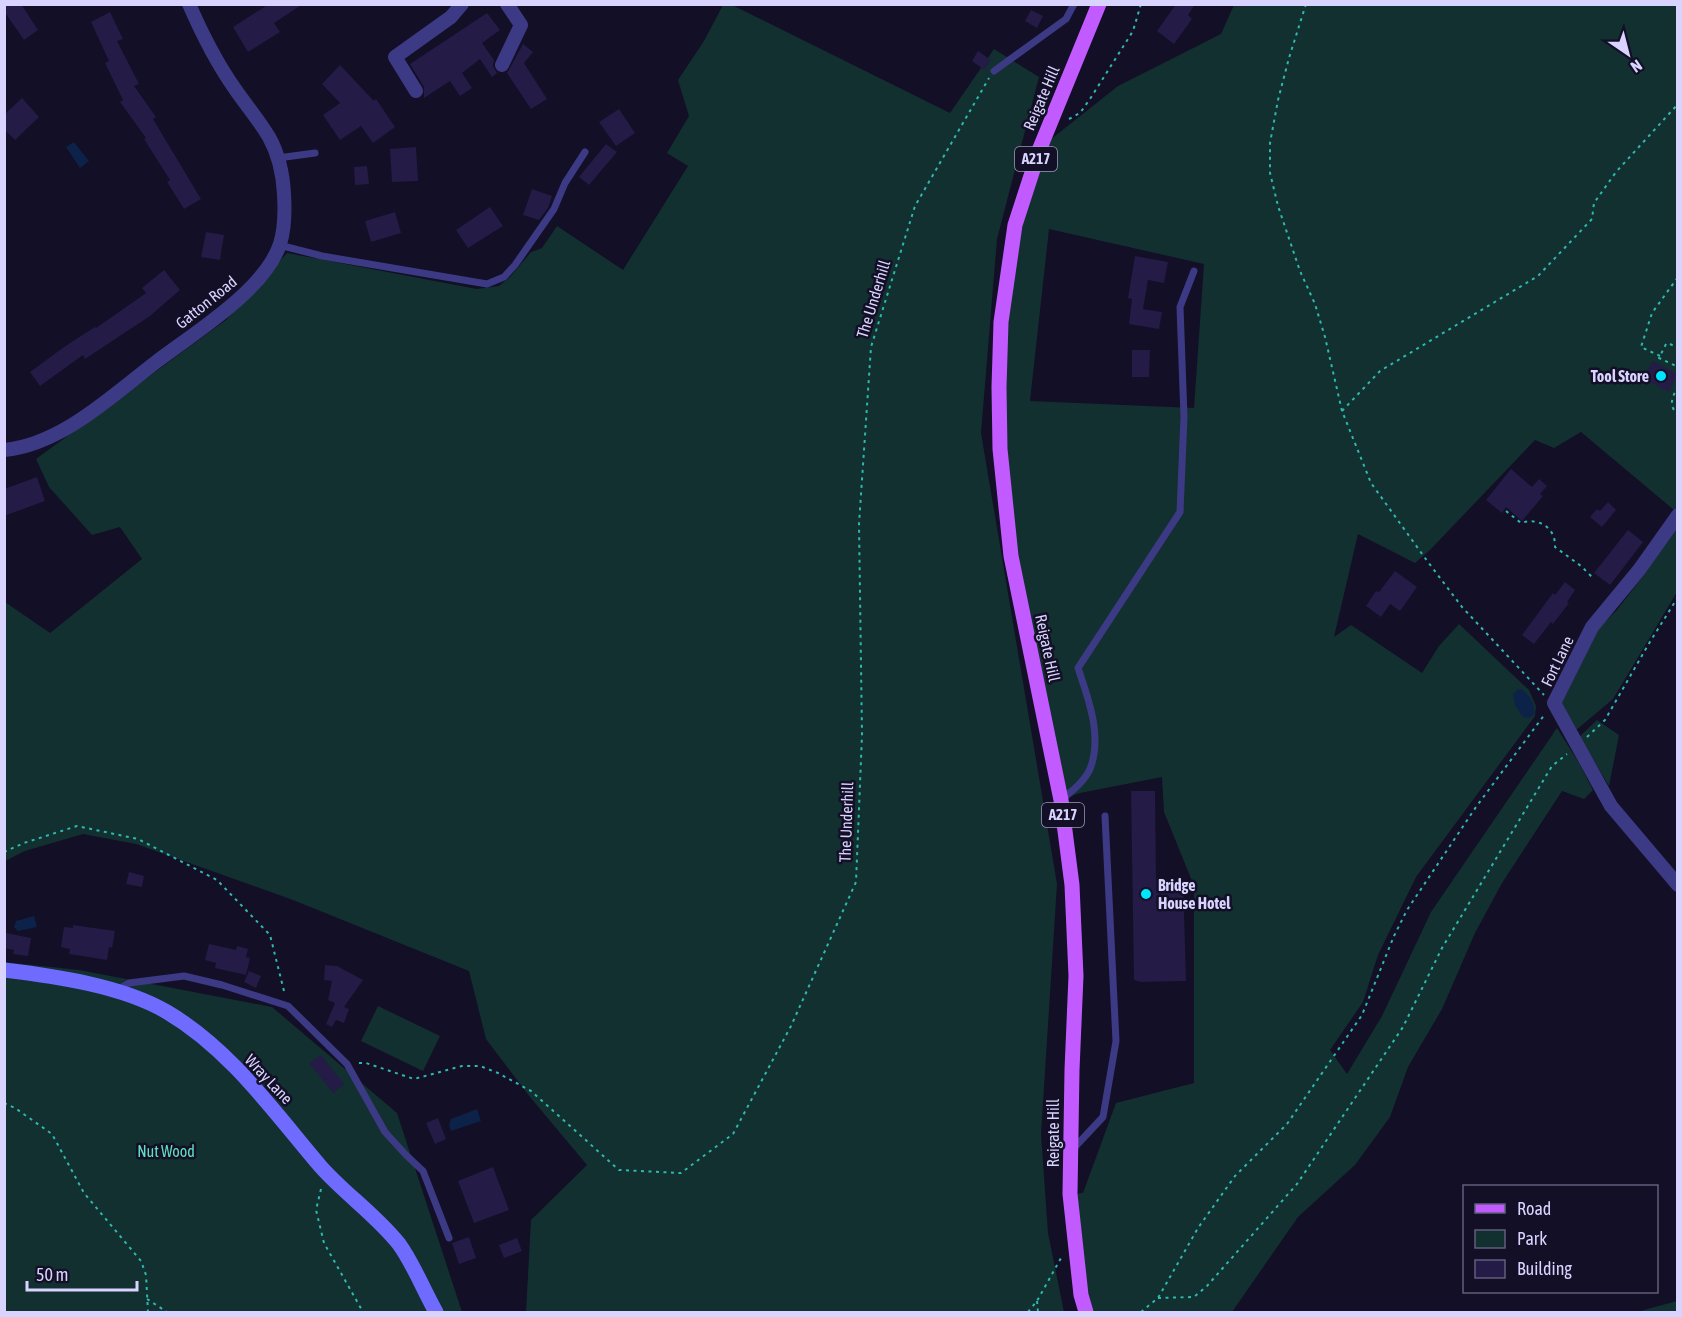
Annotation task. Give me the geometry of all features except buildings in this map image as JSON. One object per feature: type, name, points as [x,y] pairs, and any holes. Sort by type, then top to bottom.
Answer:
[{"type":"main road","name":"Reigate Hill","points":[[1086,1312],[1081,1295],[1073,1237],[1070,1194],[1076,976],[1072,885],[1061,800],[1011,556],[1000,449],[1001,322],[1015,225],[1040,147],[1099,4]]},
{"type":"street","name":"Gatton Road","points":[[4,450],[42,441],[93,410],[236,302],[268,268],[279,246],[285,208],[283,179],[278,158],[257,118],[216,60],[189,4]]},
{"type":"street","points":[[416,91],[395,57],[451,17],[462,4]]},
{"type":"street","points":[[502,65],[521,25],[507,4]]},
{"type":"street","name":"Fort Lane","points":[[1677,514],[1639,570],[1592,627],[1554,703],[1611,806],[1677,885]]},
{"type":"street","name":"Wray Lane","points":[[4,970],[45,975],[115,991],[166,1011],[190,1027],[254,1087],[323,1169],[373,1216],[399,1245],[436,1312]]},
{"type":"lane","points":[[994,71],[1066,19],[1074,4]]},
{"type":"lane","points":[[279,246],[322,256],[487,284],[504,277],[515,265],[554,209],[565,183],[585,152]]},
{"type":"lane","points":[[278,158],[315,153]]},
{"type":"lane","points":[[1061,800],[1076,788],[1089,770],[1094,751],[1092,712],[1078,668],[1180,512],[1184,417],[1180,308],[1194,271]]},
{"type":"lane","points":[[1071,1151],[1103,1117],[1116,1041],[1105,816]]},
{"type":"lane","points":[[115,991],[129,983],[184,976],[288,1006],[347,1064],[385,1132],[423,1171],[449,1238]]},
{"type":"path","points":[[1051,119],[1071,119],[1080,113],[1132,31],[1141,4]]},
{"type":"path","points":[[1141,1312],[1158,1298],[1198,1228],[1235,1176],[1287,1124],[1362,1015],[1394,936],[1423,883],[1476,807],[1554,703],[1540,691],[1462,607],[1425,558],[1371,483],[1342,411],[1325,337],[1278,206],[1270,173],[1270,143],[1278,100],[1305,4]]},
{"type":"path","name":"The Underhill","points":[[347,1064],[366,1063],[414,1079],[462,1066],[480,1066],[498,1073],[531,1091],[619,1170],[681,1173],[733,1134],[791,1026],[856,882],[862,735],[859,524],[871,347],[915,206],[994,71]]},
{"type":"path","points":[[1342,411],[1380,371],[1538,276],[1592,219],[1594,203],[1616,172],[1677,104]]},
{"type":"path","points":[[1677,277],[1652,313],[1641,347],[1677,368]]},
{"type":"path","points":[[1660,356],[1668,344],[1677,348]]},
{"type":"path","points":[[1677,386],[1671,401],[1672,409],[1677,415]]},
{"type":"path","points":[[1506,512],[1521,523],[1532,521],[1545,525],[1554,536],[1555,548],[1581,566],[1594,579]]},
{"type":"path","points":[[1158,1298],[1194,1297],[1207,1286],[1297,1184],[1403,1027],[1442,948],[1552,766],[1605,720],[1677,597]]},
{"type":"path","points":[[4,852],[24,843],[78,826],[138,839],[217,880],[270,935],[288,1006]]},
{"type":"path","points":[[4,1103],[52,1134],[84,1193],[141,1261],[147,1275],[148,1312]]},
{"type":"path","points":[[323,1169],[316,1210],[324,1243],[363,1312]]},
{"type":"path","points":[[1028,1312],[1037,1301],[1073,1237]]},
{"type":"path","points":[[147,1299],[167,1312]]},
{"type":"path","points":[[1037,1301],[1038,1312]]},
{"type":"green space","points":[[723,5],[732,5],[950,113],[994,49],[1039,77],[997,239],[981,433],[1057,884],[1041,1134],[1048,1233],[1064,1312],[526,1312],[531,1220],[587,1165],[530,1097],[486,1039],[469,971],[293,900],[136,844],[83,834],[25,851],[5,861],[5,602],[50,633],[142,559],[120,527],[92,535],[49,487],[36,459],[226,320],[287,253],[477,289],[499,286],[510,277],[531,252],[542,248],[557,226],[623,270],[688,166],[667,153],[689,116],[678,80],[704,41]]},
{"type":"green space","points":[[1234,5],[1677,5],[1678,504],[1674,510],[1581,432],[1554,448],[1535,440],[1415,563],[1358,534],[1334,637],[1351,625],[1422,673],[1439,646],[1459,624],[1529,690],[1536,706],[1535,716],[1416,877],[1378,955],[1363,1002],[1330,1050],[1347,1074],[1382,1016],[1431,912],[1557,728],[1593,790],[1584,799],[1562,791],[1502,883],[1475,933],[1442,1009],[1408,1067],[1390,1117],[1355,1165],[1298,1217],[1232,1312],[1086,1312],[1070,1194],[1083,1193],[1116,1103],[1194,1083],[1194,886],[1164,812],[1162,777],[1080,793],[1061,800],[1011,556],[1001,322],[1040,148],[1118,86],[1221,34]],"holes":[[[1049,229],[1204,264],[1194,408],[1030,401]]]},
{"type":"green space","points":[[1677,525],[1677,592],[1613,699],[1575,731],[1559,704],[1589,638],[1617,610],[1644,575]]},
{"type":"green space","points":[[1597,720],[1619,735],[1609,786],[1579,737]]},
{"type":"green space","name":"Nut Wood","points":[[4,962],[79,970],[272,1007],[397,1113],[462,1312],[5,1312]]},
{"type":"green space","points":[[378,1006],[440,1036],[423,1071],[361,1041]]},
{"type":"green space","points":[[1677,1301],[1677,1312],[1638,1312],[1640,1311]]},
{"type":"water","points":[[74,142],[89,161],[80,168],[66,147]]},
{"type":"water","points":[[1521,689],[1527,694],[1534,707],[1534,715],[1529,718],[1523,717],[1515,705],[1513,694]]},
{"type":"water","points":[[34,916],[37,927],[18,931],[14,927],[16,921]]},
{"type":"water","points":[[477,1109],[481,1121],[451,1131],[449,1125],[451,1119]]},
{"type":"place","name":"Tool Store","points":[[1661,376]]},
{"type":"place","name":"Bridge House Hotel","points":[[1146,894]]}]
